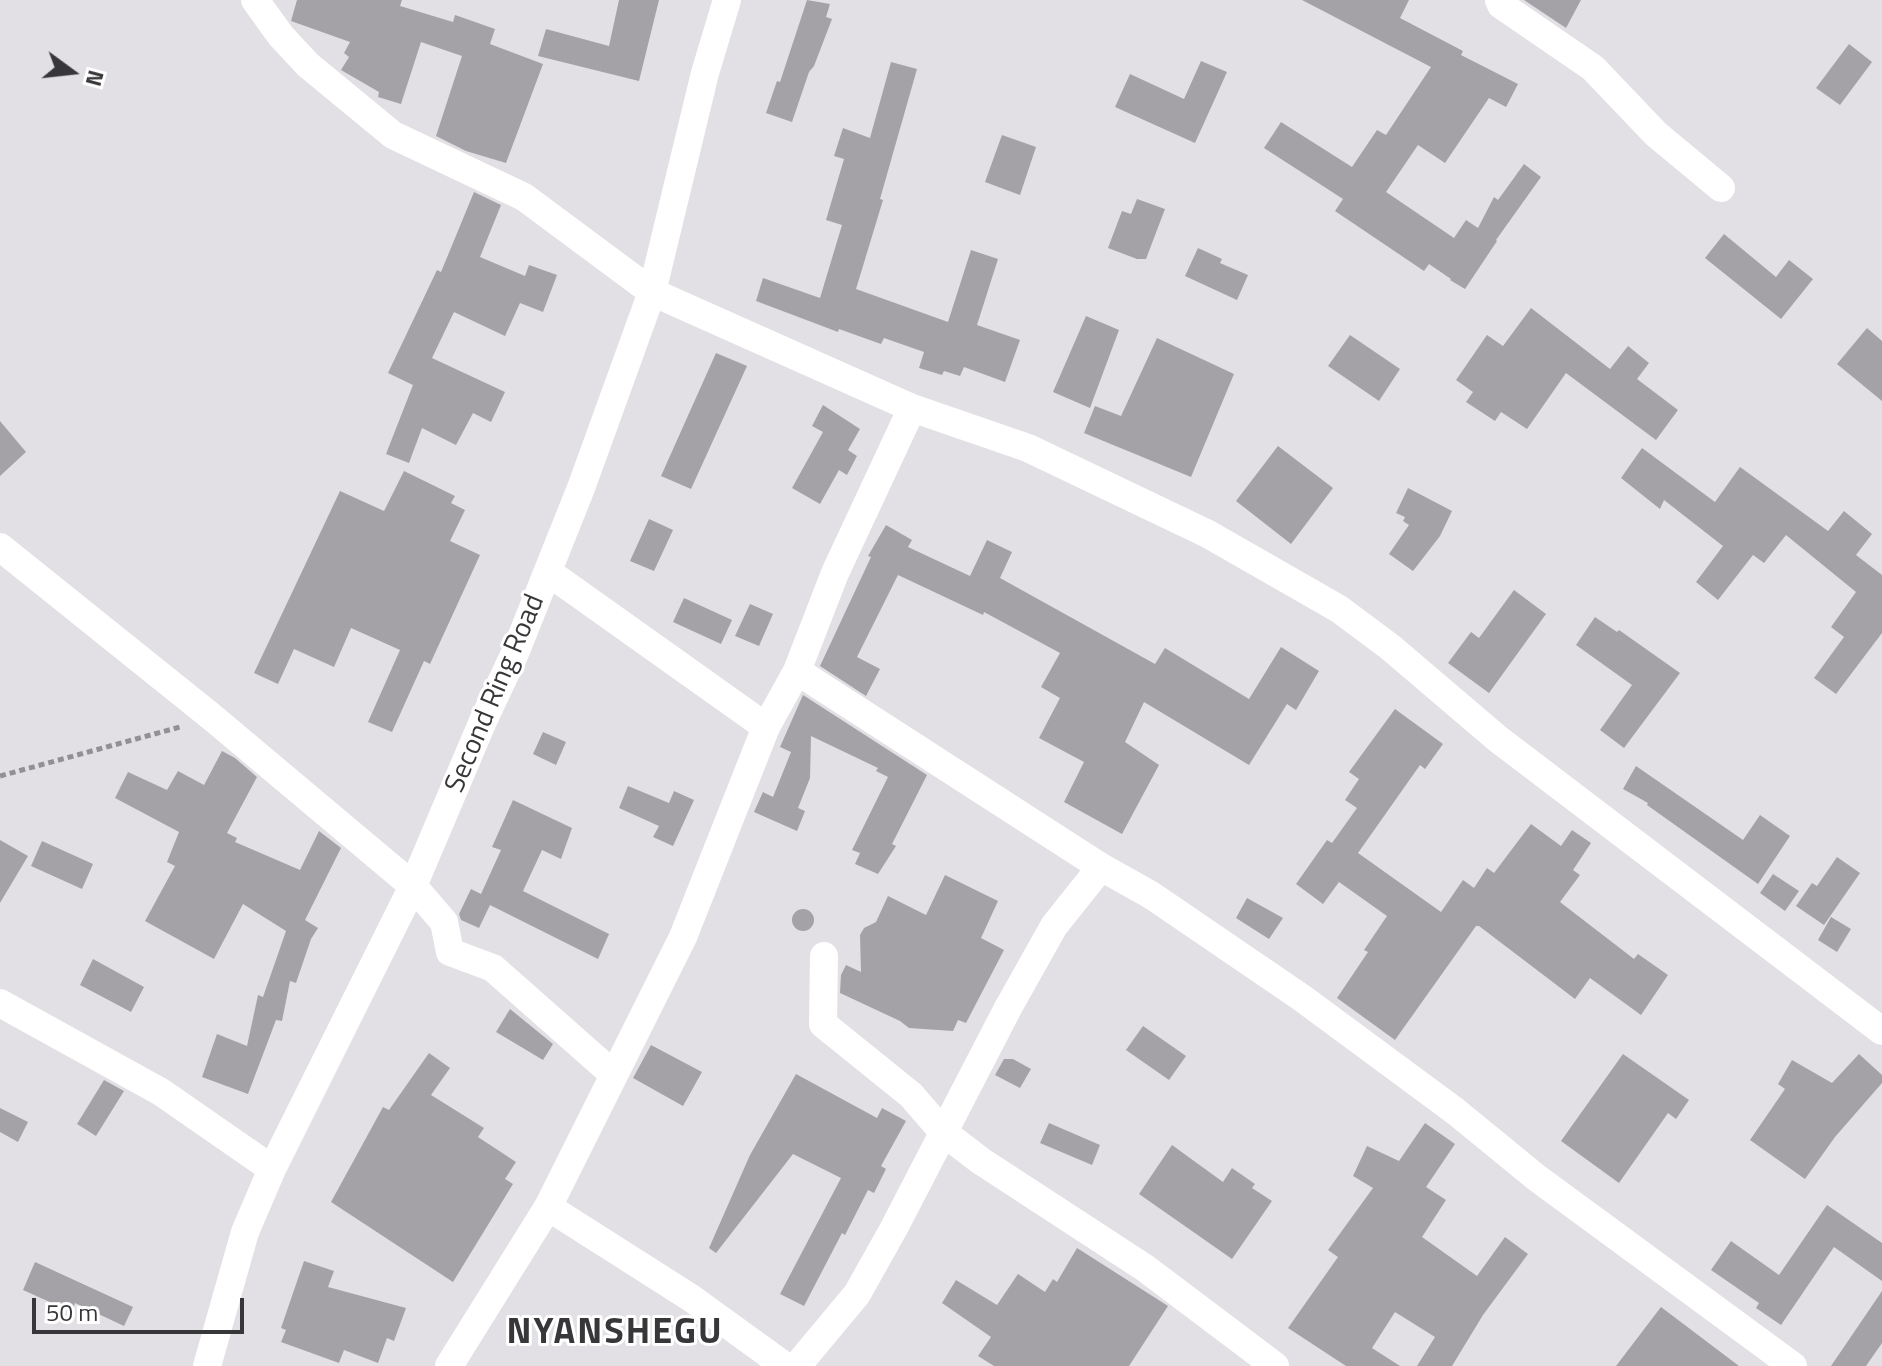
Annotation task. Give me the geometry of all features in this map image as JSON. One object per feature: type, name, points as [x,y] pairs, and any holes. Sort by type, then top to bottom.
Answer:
[{"type":"street","points":[[255,0],[281,36],[308,65],[393,135],[524,197],[652,292],[912,408],[1028,448],[1208,534],[1339,609],[1390,647],[1509,748],[1882,1031]]},
{"type":"street","name":"Second Ring Road","points":[[216,1362],[245,1232],[272,1169],[413,886],[548,572],[652,292],[705,73],[727,0]]},
{"type":"street","points":[[1499,0],[1501,5],[1593,68],[1656,134],[1721,188]]},
{"type":"street","points":[[449,1366],[548,1207],[683,937],[766,727],[797,671],[835,573],[912,408]]},
{"type":"street","points":[[0,547],[213,718],[413,886],[444,922],[450,952],[493,968],[613,1074]]},
{"type":"street","points":[[548,572],[766,727]]},
{"type":"street","points":[[797,671],[1101,867],[1151,895],[1302,998],[1455,1111],[1537,1178],[1793,1366]]},
{"type":"street","points":[[797,1366],[857,1294],[1054,926],[1101,867]]},
{"type":"street","points":[[824,956],[823,1024],[911,1095],[943,1132],[981,1161],[1145,1268],[1275,1366]]},
{"type":"street","points":[[0,1003],[161,1092],[272,1169]]},
{"type":"street","points":[[548,1207],[691,1298],[785,1366]]},
{"type":"path","points":[[0,776],[213,718]]},
{"type":"building","points":[[297,0],[402,0],[400,6],[453,22],[455,15],[495,29],[490,44],[543,64],[506,163],[466,151],[436,136],[462,56],[421,42],[401,104],[378,97],[379,92],[341,70],[349,57],[344,53],[350,42],[291,21]]},
{"type":"building","points":[[619,0],[659,0],[639,81],[538,56],[546,29],[609,46]]},
{"type":"building","points":[[807,0],[830,4],[826,17],[832,19],[792,122],[766,113],[777,81],[780,82]]},
{"type":"building","points":[[1302,0],[1409,0],[1400,18],[1463,51],[1461,55],[1518,84],[1506,107],[1489,98],[1445,163],[1418,145],[1386,192],[1454,238],[1466,220],[1478,228],[1494,197],[1498,200],[1524,164],[1541,177],[1465,289],[1429,264],[1424,271],[1335,211],[1343,199],[1264,148],[1281,122],[1352,167],[1377,130],[1386,135],[1431,67]]},
{"type":"building","points":[[1524,0],[1581,0],[1566,28]]},
{"type":"building","points":[[1849,44],[1872,62],[1840,105],[1816,88]]},
{"type":"building","points":[[1201,61],[1227,72],[1195,143],[1115,107],[1130,74],[1184,99]]},
{"type":"building","points":[[891,62],[917,69],[856,289],[948,322],[971,250],[998,259],[977,325],[1020,340],[1005,382],[964,367],[960,376],[944,371],[942,375],[919,368],[924,352],[884,338],[881,344],[839,329],[838,332],[756,301],[763,278],[820,298],[842,225],[826,220],[844,159],[834,156],[843,128],[870,138]]},
{"type":"building","points":[[1002,135],[1036,147],[1020,195],[985,182]]},
{"type":"building","points":[[474,192],[501,205],[480,257],[525,276],[529,265],[557,275],[543,312],[520,303],[505,336],[454,312],[432,358],[505,392],[491,422],[473,413],[456,445],[422,428],[409,463],[386,454],[413,385],[388,373],[437,270],[441,272]]},
{"type":"building","points":[[1137,199],[1165,209],[1146,259],[1137,259],[1108,248],[1122,211],[1131,214]]},
{"type":"building","points":[[1724,234],[1776,277],[1789,260],[1813,279],[1781,319],[1705,258]]},
{"type":"building","points":[[1198,248],[1222,259],[1220,263],[1248,275],[1237,300],[1185,276]]},
{"type":"building","points":[[1531,308],[1610,369],[1628,346],[1649,363],[1637,379],[1678,410],[1656,440],[1566,373],[1527,429],[1501,412],[1495,421],[1466,402],[1473,392],[1456,380],[1487,335],[1503,346]]},
{"type":"building","points":[[1086,316],[1119,330],[1090,408],[1053,392]]},
{"type":"building","points":[[1867,328],[1882,341],[1882,401],[1837,364]]},
{"type":"building","points":[[1350,335],[1400,369],[1379,401],[1328,366]]},
{"type":"building","points":[[1157,338],[1234,374],[1191,477],[1084,433],[1095,406],[1121,416]]},
{"type":"building","points":[[716,353],[747,366],[691,489],[661,476]]},
{"type":"building","points":[[823,405],[860,429],[848,450],[857,456],[847,475],[839,470],[820,504],[792,488],[823,432],[812,426]]},
{"type":"building","points":[[0,421],[26,452],[0,476]]},
{"type":"building","points":[[1278,446],[1333,488],[1291,544],[1236,501]]},
{"type":"building","points":[[1642,448],[1715,502],[1740,467],[1828,531],[1844,511],[1872,534],[1856,555],[1882,575],[1882,633],[1836,694],[1814,678],[1844,637],[1831,627],[1856,592],[1786,535],[1764,563],[1753,555],[1718,600],[1696,582],[1723,546],[1664,500],[1660,509],[1621,478]]},
{"type":"building","points":[[404,471],[455,496],[451,503],[465,510],[450,541],[480,555],[430,664],[424,661],[392,732],[368,722],[400,650],[351,628],[334,667],[294,649],[278,684],[254,673],[340,491],[384,511]]},
{"type":"building","points":[[1408,488],[1452,511],[1440,536],[1413,571],[1389,554],[1409,525],[1403,521],[1405,517],[1396,513]]},
{"type":"building","points":[[649,519],[673,530],[654,571],[630,561]]},
{"type":"building","points":[[886,525],[912,540],[908,547],[970,576],[987,540],[1012,552],[1000,578],[1155,664],[1165,648],[1249,699],[1281,647],[1319,671],[1296,710],[1287,704],[1249,765],[1144,702],[1125,742],[1159,765],[1122,834],[1064,802],[1084,762],[1039,738],[1060,698],[1041,687],[1060,653],[984,612],[983,615],[898,575],[857,657],[880,669],[866,696],[820,666],[871,557],[868,556]]},
{"type":"building","points":[[1514,590],[1546,614],[1489,693],[1448,663],[1471,632],[1479,638]]},
{"type":"building","points":[[684,598],[732,620],[721,644],[673,622]]},
{"type":"building","points":[[750,604],[773,614],[759,646],[735,636]]},
{"type":"building","points":[[1595,617],[1680,673],[1624,748],[1600,730],[1632,685],[1576,645]]},
{"type":"building","points":[[803,695],[927,775],[892,844],[896,846],[878,874],[855,864],[860,853],[852,850],[888,777],[876,771],[878,768],[811,736],[810,778],[798,808],[805,811],[797,831],[754,812],[763,792],[773,797],[791,752],[780,747]]},
{"type":"building","points":[[1395,709],[1443,744],[1425,769],[1420,765],[1358,853],[1441,912],[1463,880],[1474,888],[1487,868],[1494,873],[1531,824],[1561,846],[1572,830],[1591,843],[1573,870],[1580,875],[1560,902],[1634,959],[1638,954],[1668,975],[1641,1015],[1590,978],[1575,999],[1479,926],[1476,926],[1395,1040],[1337,998],[1368,952],[1364,950],[1387,916],[1339,882],[1323,904],[1296,884],[1327,840],[1332,843],[1357,808],[1345,800],[1359,779],[1349,772]]},
{"type":"building","points":[[543,732],[566,742],[556,765],[533,754]]},
{"type":"building","points":[[222,751],[257,777],[227,833],[237,838],[235,842],[300,870],[319,831],[341,848],[305,920],[318,928],[311,939],[296,983],[290,981],[282,1021],[276,1020],[248,1094],[202,1077],[217,1034],[247,1046],[258,995],[263,997],[286,931],[243,904],[214,959],[145,921],[175,866],[167,862],[179,832],[115,798],[128,772],[167,790],[178,771],[204,785]]},
{"type":"building","points":[[1636,766],[1743,840],[1760,815],[1790,836],[1758,884],[1648,803],[1623,789]]},
{"type":"building","points":[[628,786],[669,803],[674,791],[694,800],[673,846],[653,837],[659,826],[619,808]]},
{"type":"building","points":[[513,800],[572,828],[561,859],[542,850],[523,891],[609,934],[598,959],[490,905],[479,928],[461,920],[459,914],[471,889],[481,894],[501,850],[492,847]]},
{"type":"building","points":[[0,840],[28,856],[0,903]]},
{"type":"building","points":[[42,841],[93,864],[82,889],[31,866]]},
{"type":"building","points":[[1837,857],[1860,873],[1824,925],[1796,906],[1812,883],[1817,886]]},
{"type":"building","points":[[1773,874],[1799,891],[1785,911],[1760,893]]},
{"type":"building","points":[[945,875],[998,901],[981,938],[1004,950],[966,1023],[958,1020],[953,1031],[909,1028],[840,993],[841,975],[846,965],[861,972],[860,935],[864,928],[876,922],[888,896],[926,915]]},
{"type":"building","points":[[1247,898],[1283,918],[1269,939],[1236,918]]},
{"type":"building","points":[[803,909],[811,912],[814,920],[811,928],[803,931],[795,928],[792,920],[795,912]]},
{"type":"building","points":[[1831,917],[1851,929],[1837,952],[1818,940]]},
{"type":"building","points":[[93,959],[144,987],[131,1012],[80,985]]},
{"type":"building","points":[[510,1009],[553,1044],[543,1060],[496,1032]]},
{"type":"building","points":[[1143,1026],[1186,1056],[1169,1080],[1126,1050]]},
{"type":"building","points":[[651,1045],[702,1072],[683,1106],[633,1078]]},
{"type":"building","points":[[429,1053],[450,1068],[431,1095],[484,1128],[478,1137],[516,1162],[505,1179],[513,1184],[453,1282],[331,1202],[383,1107],[389,1110]]},
{"type":"building","points":[[1623,1054],[1689,1100],[1676,1119],[1668,1113],[1619,1183],[1561,1141]]},
{"type":"building","points":[[1859,1054],[1882,1075],[1882,1083],[1835,1137],[1805,1179],[1750,1140],[1785,1089],[1778,1084],[1792,1060],[1832,1083]]},
{"type":"building","points":[[1004,1059],[1013,1059],[1031,1069],[1020,1088],[995,1075]]},
{"type":"building","points":[[796,1074],[877,1118],[882,1108],[906,1121],[881,1166],[886,1169],[874,1193],[868,1190],[804,1306],[780,1294],[841,1178],[793,1154],[716,1253],[709,1248],[750,1155]]},
{"type":"building","points":[[104,1080],[124,1091],[96,1136],[77,1124]]},
{"type":"building","points":[[0,1108],[28,1122],[18,1142],[0,1132]]},
{"type":"building","points":[[1049,1123],[1100,1145],[1092,1165],[1040,1143]]},
{"type":"building","points":[[1425,1123],[1455,1144],[1426,1187],[1446,1200],[1422,1237],[1477,1276],[1505,1237],[1528,1254],[1483,1315],[1452,1366],[1417,1366],[1435,1337],[1395,1312],[1372,1348],[1400,1366],[1346,1366],[1288,1328],[1338,1257],[1328,1250],[1373,1188],[1353,1176],[1367,1146],[1399,1161]]},
{"type":"building","points":[[1172,1145],[1223,1182],[1232,1168],[1255,1184],[1252,1188],[1272,1201],[1232,1259],[1139,1194]]},
{"type":"building","points":[[1827,1205],[1882,1243],[1882,1281],[1834,1247],[1781,1325],[1756,1308],[1759,1303],[1711,1270],[1731,1241],[1779,1275]]},
{"type":"building","points":[[1077,1248],[1168,1306],[1129,1366],[994,1366],[978,1356],[991,1337],[942,1303],[956,1280],[997,1305],[1018,1274],[1045,1292],[1053,1279],[1057,1282]]},
{"type":"building","points":[[304,1261],[334,1271],[328,1287],[406,1308],[394,1341],[387,1338],[378,1363],[344,1350],[339,1363],[281,1342],[286,1330],[281,1328]]},
{"type":"building","points":[[35,1262],[133,1307],[124,1326],[75,1303],[72,1312],[23,1290]]},
{"type":"building","points":[[1882,1291],[1882,1343],[1866,1366],[1831,1366]]},
{"type":"building","points":[[1661,1307],[1739,1366],[1616,1366]]},
{"type":"district","name":"NYANSHEGU","points":[[615,1334]]}]
